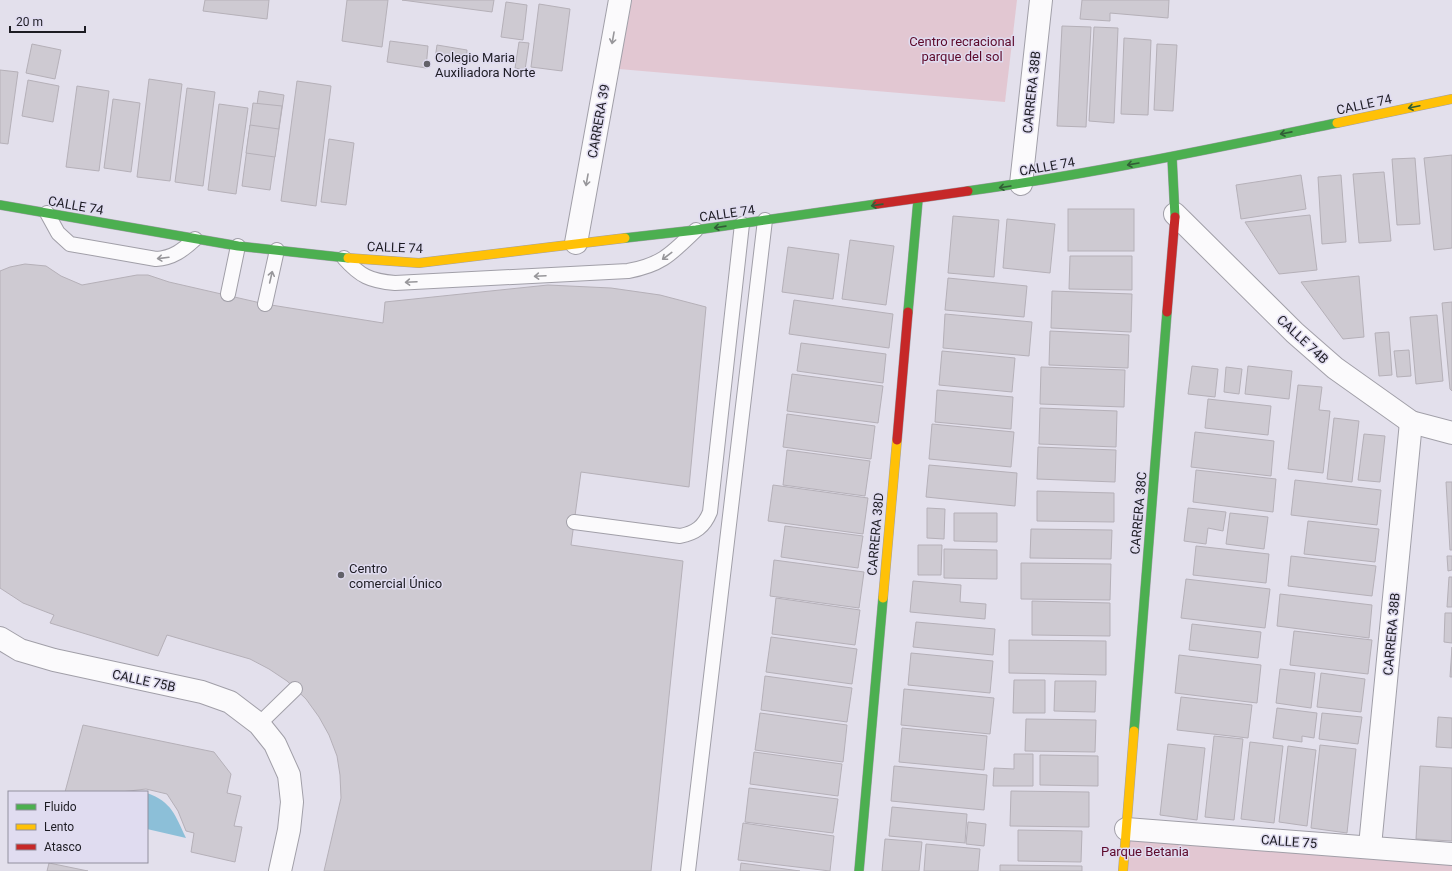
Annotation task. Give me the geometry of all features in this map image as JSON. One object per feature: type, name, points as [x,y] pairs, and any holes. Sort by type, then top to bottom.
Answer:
[{"type":"street","name":"CARRERA 39","points":[[576,243],[620,0]]},
{"type":"street","name":"CARRERA 38B","points":[[1021,184],[1041,0]]},
{"type":"street","name":"CALLE 74","points":[[2,207],[47,212],[238,246],[344,258],[420,263],[742,224],[918,200],[1021,184],[1172,157],[1452,98]]},
{"type":"street","name":"CARRERA 38C","points":[[1122,871],[1175,214],[1172,157]]},
{"type":"street","name":"CARRERA 38D","points":[[859,871],[918,200]]},
{"type":"street","name":"CALLE 74B","points":[[1175,214],[1295,333],[1329,363],[1411,422],[1452,433]]},
{"type":"street","name":"CARRERA 38B","points":[[1370,846],[1411,422]]},
{"type":"street","name":"CALLE 75B","points":[[0,638],[20,650],[54,660],[202,692],[230,702],[259,724],[275,744],[289,775],[292,802],[289,830],[280,871]]},
{"type":"street","name":"CALLE 75","points":[[1126,829],[1370,846],[1452,854]]},
{"type":"lane","points":[[47,212],[63,240],[76,246],[156,259],[165,259],[180,253],[195,239]]},
{"type":"lane","points":[[688,871],[765,220]]},
{"type":"lane","points":[[574,522],[680,536],[690,534],[700,529],[706,521],[710,512],[742,224]]},
{"type":"lane","points":[[344,258],[354,269],[365,277],[377,282],[394,283],[628,271],[647,268],[660,262],[696,230]]},
{"type":"lane","points":[[228,294],[238,246]]},
{"type":"lane","points":[[265,304],[278,250]]},
{"type":"lane","points":[[259,724],[295,689]]},
{"type":"green space","name":"Centro recracional parque del sol","points":[[632,0],[1017,0],[1005,102],[619,69]]},
{"type":"green space","name":"Parque Betania","points":[[1126,829],[1452,856],[1452,871],[1123,871]]},
{"type":"water","points":[[148,794],[162,801],[172,810],[186,838],[148,829]]},
{"type":"building","points":[[205,0],[269,0],[267,19],[203,11]]},
{"type":"building","points":[[347,0],[388,0],[382,47],[342,41]]},
{"type":"building","points":[[402,0],[494,0],[492,12]]},
{"type":"building","points":[[1082,0],[1169,0],[1168,18],[1110,13],[1110,21],[1080,19]]},
{"type":"building","points":[[506,2],[527,5],[523,40],[501,37]]},
{"type":"building","points":[[539,4],[570,9],[562,71],[531,67]]},
{"type":"building","points":[[1062,26],[1091,27],[1086,127],[1057,126]]},
{"type":"building","points":[[1094,27],[1118,28],[1114,123],[1089,121]]},
{"type":"building","points":[[1124,38],[1151,40],[1148,115],[1121,114]]},
{"type":"building","points":[[390,41],[428,46],[426,68],[387,62]]},
{"type":"building","points":[[519,42],[529,43],[525,70],[515,68]]},
{"type":"building","points":[[32,44],[61,50],[55,79],[26,73]]},
{"type":"building","points":[[1157,44],[1177,45],[1173,111],[1154,110]]},
{"type":"building","points":[[437,45],[467,50],[466,64],[435,59]]},
{"type":"building","points":[[0,70],[18,72],[8,144],[0,143]]},
{"type":"building","points":[[149,79],[182,84],[170,181],[137,177]]},
{"type":"building","points":[[28,80],[59,86],[53,122],[22,116]]},
{"type":"building","points":[[297,81],[331,86],[316,206],[281,201]]},
{"type":"building","points":[[77,86],[109,91],[99,171],[66,167]]},
{"type":"building","points":[[187,88],[215,92],[203,186],[175,182]]},
{"type":"building","points":[[259,91],[284,95],[279,129],[254,125]]},
{"type":"building","points":[[113,99],[140,103],[131,172],[104,168]]},
{"type":"building","points":[[253,103],[282,106],[270,190],[242,186]]},
{"type":"building","points":[[219,104],[248,108],[236,194],[208,190]]},
{"type":"building","points":[[250,125],[279,129],[275,157],[246,153]]},
{"type":"building","points":[[329,139],[354,143],[346,205],[321,202]]},
{"type":"building","points":[[1452,155],[1452,248],[1434,250],[1424,158]]},
{"type":"building","points":[[1415,158],[1420,224],[1397,225],[1392,159]]},
{"type":"building","points":[[1384,172],[1391,241],[1359,243],[1353,174]]},
{"type":"building","points":[[1301,175],[1306,209],[1241,219],[1236,185]]},
{"type":"building","points":[[1341,175],[1346,242],[1322,244],[1318,177]]},
{"type":"building","points":[[1068,209],[1134,209],[1134,251],[1068,251]]},
{"type":"building","points":[[1310,215],[1317,270],[1279,274],[1245,222]]},
{"type":"building","points":[[953,216],[999,220],[994,277],[948,273]]},
{"type":"building","points":[[1007,219],[1055,224],[1050,273],[1003,268]]},
{"type":"building","points":[[850,240],[894,246],[886,305],[842,299]]},
{"type":"building","points":[[788,247],[839,254],[833,299],[782,292]]},
{"type":"building","points":[[1070,256],[1132,256],[1132,290],[1069,289]]},
{"type":"building","name":"Centro comercial Único","points":[[25,264],[46,266],[61,276],[82,285],[137,275],[148,275],[169,282],[265,304],[383,323],[385,302],[548,285],[611,288],[660,295],[706,307],[689,487],[581,472],[571,545],[683,561],[651,871],[324,871],[341,798],[337,756],[329,735],[319,717],[306,699],[287,681],[250,659],[167,635],[158,656],[50,623],[54,615],[23,603],[0,588],[0,271]]},
{"type":"building","points":[[1359,276],[1364,337],[1343,339],[1301,282]]},
{"type":"building","points":[[948,278],[1027,286],[1024,317],[945,310]]},
{"type":"building","points":[[1052,291],[1132,294],[1131,332],[1051,328]]},
{"type":"building","points":[[794,300],[893,314],[889,348],[789,334]]},
{"type":"building","points":[[1452,302],[1452,391],[1450,389],[1442,303]]},
{"type":"building","points":[[945,314],[1032,322],[1029,356],[943,348]]},
{"type":"building","points":[[1437,315],[1443,381],[1416,384],[1410,317]]},
{"type":"building","points":[[1050,331],[1129,335],[1128,368],[1049,365]]},
{"type":"building","points":[[1389,332],[1392,375],[1379,376],[1375,333]]},
{"type":"building","points":[[801,343],[886,354],[883,383],[797,371]]},
{"type":"building","points":[[1409,350],[1411,376],[1397,377],[1394,351]]},
{"type":"building","points":[[942,351],[1015,358],[1012,392],[939,385]]},
{"type":"building","points":[[1192,366],[1218,369],[1215,397],[1188,394]]},
{"type":"building","points":[[1248,366],[1292,371],[1289,399],[1245,394]]},
{"type":"building","points":[[1041,367],[1125,370],[1124,407],[1040,404]]},
{"type":"building","points":[[1226,367],[1242,369],[1239,394],[1224,392]]},
{"type":"building","points":[[792,374],[883,386],[878,423],[787,411]]},
{"type":"building","points":[[1298,385],[1322,387],[1319,410],[1330,411],[1323,473],[1288,469]]},
{"type":"building","points":[[937,390],[1013,397],[1011,429],[935,422]]},
{"type":"building","points":[[1208,399],[1271,406],[1268,435],[1205,428]]},
{"type":"building","points":[[1040,408],[1117,411],[1116,447],[1039,444]]},
{"type":"building","points":[[787,414],[875,426],[871,459],[783,447]]},
{"type":"building","points":[[1334,418],[1359,421],[1352,482],[1327,479]]},
{"type":"building","points":[[932,424],[1014,432],[1011,467],[929,459]]},
{"type":"building","points":[[1195,432],[1274,441],[1271,476],[1191,467]]},
{"type":"building","points":[[1364,434],[1385,436],[1380,482],[1358,480]]},
{"type":"building","points":[[1038,447],[1116,450],[1115,482],[1037,479]]},
{"type":"building","points":[[787,450],[870,461],[865,496],[783,485]]},
{"type":"building","points":[[929,465],[1017,473],[1015,506],[926,497]]},
{"type":"building","points":[[1196,470],[1276,479],[1273,512],[1193,502]]},
{"type":"building","points":[[1295,480],[1381,490],[1377,525],[1291,515]]},
{"type":"building","points":[[1446,482],[1452,482],[1452,550],[1450,550]]},
{"type":"building","points":[[773,485],[868,498],[863,534],[768,521]]},
{"type":"building","points":[[1037,491],[1114,493],[1114,522],[1037,521]]},
{"type":"building","points":[[927,508],[945,509],[944,539],[927,538]]},
{"type":"building","points":[[1188,508],[1226,512],[1223,531],[1208,528],[1206,544],[1184,541]]},
{"type":"building","points":[[954,513],[997,513],[997,542],[954,541]]},
{"type":"building","points":[[1230,513],[1268,517],[1264,549],[1226,544]]},
{"type":"building","points":[[1308,521],[1379,529],[1375,562],[1304,554]]},
{"type":"building","points":[[785,526],[863,536],[858,568],[781,557]]},
{"type":"building","points":[[1031,529],[1112,530],[1111,559],[1030,558]]},
{"type":"building","points":[[918,545],[942,545],[941,575],[918,575]]},
{"type":"building","points":[[1196,546],[1269,554],[1266,583],[1193,575]]},
{"type":"building","points":[[944,549],[997,550],[997,579],[944,578]]},
{"type":"building","points":[[1291,556],[1376,566],[1372,596],[1288,586]]},
{"type":"building","points":[[1447,556],[1452,556],[1452,570],[1448,571]]},
{"type":"building","points":[[774,560],[864,572],[859,608],[770,596]]},
{"type":"building","points":[[1021,563],[1111,564],[1110,600],[1021,599]]},
{"type":"building","points":[[1449,577],[1452,577],[1452,607],[1447,607]]},
{"type":"building","points":[[1186,579],[1270,589],[1265,628],[1181,618]]},
{"type":"building","points":[[913,581],[961,585],[960,602],[986,604],[985,619],[910,612]]},
{"type":"building","points":[[1280,594],[1372,605],[1369,638],[1277,626]]},
{"type":"building","points":[[776,598],[860,610],[855,645],[772,634]]},
{"type":"building","points":[[1032,601],[1110,603],[1110,636],[1032,635]]},
{"type":"building","points":[[1445,613],[1452,613],[1452,643],[1444,642]]},
{"type":"building","points":[[916,622],[995,629],[993,655],[913,647]]},
{"type":"building","points":[[1192,624],[1261,632],[1258,658],[1189,650]]},
{"type":"building","points":[[1294,631],[1372,640],[1368,674],[1290,665]]},
{"type":"building","points":[[771,637],[857,649],[852,684],[766,672]]},
{"type":"building","points":[[1009,640],[1106,641],[1106,675],[1009,673]]},
{"type":"building","points":[[1452,647],[1452,677],[1450,677]]},
{"type":"building","points":[[911,653],[993,661],[990,693],[908,685]]},
{"type":"building","points":[[1179,655],[1261,665],[1257,703],[1175,693]]},
{"type":"building","points":[[1280,669],[1315,673],[1311,708],[1276,703]]},
{"type":"building","points":[[1321,673],[1365,679],[1361,712],[1317,707]]},
{"type":"building","points":[[765,676],[852,688],[847,722],[761,710]]},
{"type":"building","points":[[1014,680],[1045,680],[1045,713],[1013,713]]},
{"type":"building","points":[[1055,681],[1096,681],[1095,712],[1054,711]]},
{"type":"building","points":[[904,689],[994,698],[990,734],[901,725]]},
{"type":"building","points":[[1181,697],[1252,705],[1248,738],[1177,730]]},
{"type":"building","points":[[1277,708],[1317,713],[1314,738],[1302,736],[1302,742],[1273,738]]},
{"type":"building","points":[[760,713],[847,725],[843,762],[755,750]]},
{"type":"building","points":[[1322,713],[1362,717],[1358,744],[1319,739]]},
{"type":"building","points":[[1438,717],[1452,718],[1452,748],[1436,747]]},
{"type":"building","points":[[1026,719],[1096,720],[1095,752],[1025,751]]},
{"type":"building","points":[[83,725],[214,752],[231,774],[227,793],[241,796],[234,826],[242,827],[235,862],[191,852],[194,833],[186,831],[178,811],[167,794],[146,789],[129,791],[65,791]]},
{"type":"building","points":[[902,728],[987,736],[984,770],[899,762]]},
{"type":"building","points":[[1214,736],[1243,739],[1234,820],[1205,817]]},
{"type":"building","points":[[1250,742],[1283,746],[1274,823],[1241,819]]},
{"type":"building","points":[[1168,744],[1205,748],[1197,820],[1160,815]]},
{"type":"building","points":[[1320,745],[1356,749],[1347,833],[1311,828]]},
{"type":"building","points":[[1288,746],[1316,750],[1307,826],[1279,822]]},
{"type":"building","points":[[754,752],[842,764],[838,796],[750,784]]},
{"type":"building","points":[[1014,754],[1033,754],[1033,786],[993,786],[994,768],[1014,769]]},
{"type":"building","points":[[1040,755],[1098,756],[1098,786],[1040,785]]},
{"type":"building","points":[[894,766],[987,775],[984,810],[891,801]]},
{"type":"building","points":[[1420,766],[1452,768],[1452,841],[1416,839]]},
{"type":"building","points":[[749,788],[838,799],[833,833],[745,822]]},
{"type":"building","points":[[1011,791],[1089,792],[1089,827],[1010,826]]},
{"type":"building","points":[[892,807],[967,814],[965,843],[889,836]]},
{"type":"building","points":[[968,822],[986,824],[984,846],[966,844]]},
{"type":"building","points":[[743,823],[834,836],[830,871],[738,860]]},
{"type":"building","points":[[1018,830],[1082,831],[1081,862],[1018,861]]},
{"type":"building","points":[[885,839],[922,842],[919,871],[882,871]]},
{"type":"building","points":[[926,844],[980,849],[978,871],[924,871]]},
{"type":"building","points":[[49,863],[88,871],[47,871]]},
{"type":"building","points":[[741,863],[800,871],[740,871]]},
{"type":"building","points":[[1000,865],[1082,866],[1082,871],[1000,871]]},
{"type":"traffic: fast","points":[[968,191],[1107,169],[1337,123]]},
{"type":"traffic: fast","points":[[1172,157],[1175,217]]},
{"type":"traffic: fast","points":[[908,312],[918,200]]},
{"type":"traffic: fast","points":[[625,238],[696,230],[877,204]]},
{"type":"traffic: fast","points":[[0,205],[238,246],[348,258]]},
{"type":"traffic: fast","points":[[1134,731],[1167,312]]},
{"type":"traffic: fast","points":[[859,871],[883,598]]},
{"type":"traffic: slow","points":[[1337,123],[1452,99]]},
{"type":"traffic: slow","points":[[348,258],[419,263],[625,238]]},
{"type":"traffic: slow","points":[[883,598],[897,440]]},
{"type":"traffic: slow","points":[[1123,871],[1134,731]]},
{"type":"traffic: jam","points":[[877,204],[968,191]]},
{"type":"traffic: jam","points":[[1167,312],[1175,217]]},
{"type":"traffic: jam","points":[[897,440],[908,312]]},
{"type":"place","name":"Colegio Maria Auxiliadora Norte","points":[[427,64]]},
{"type":"place","name":"Centro comercial Único","points":[[341,575]]}]
